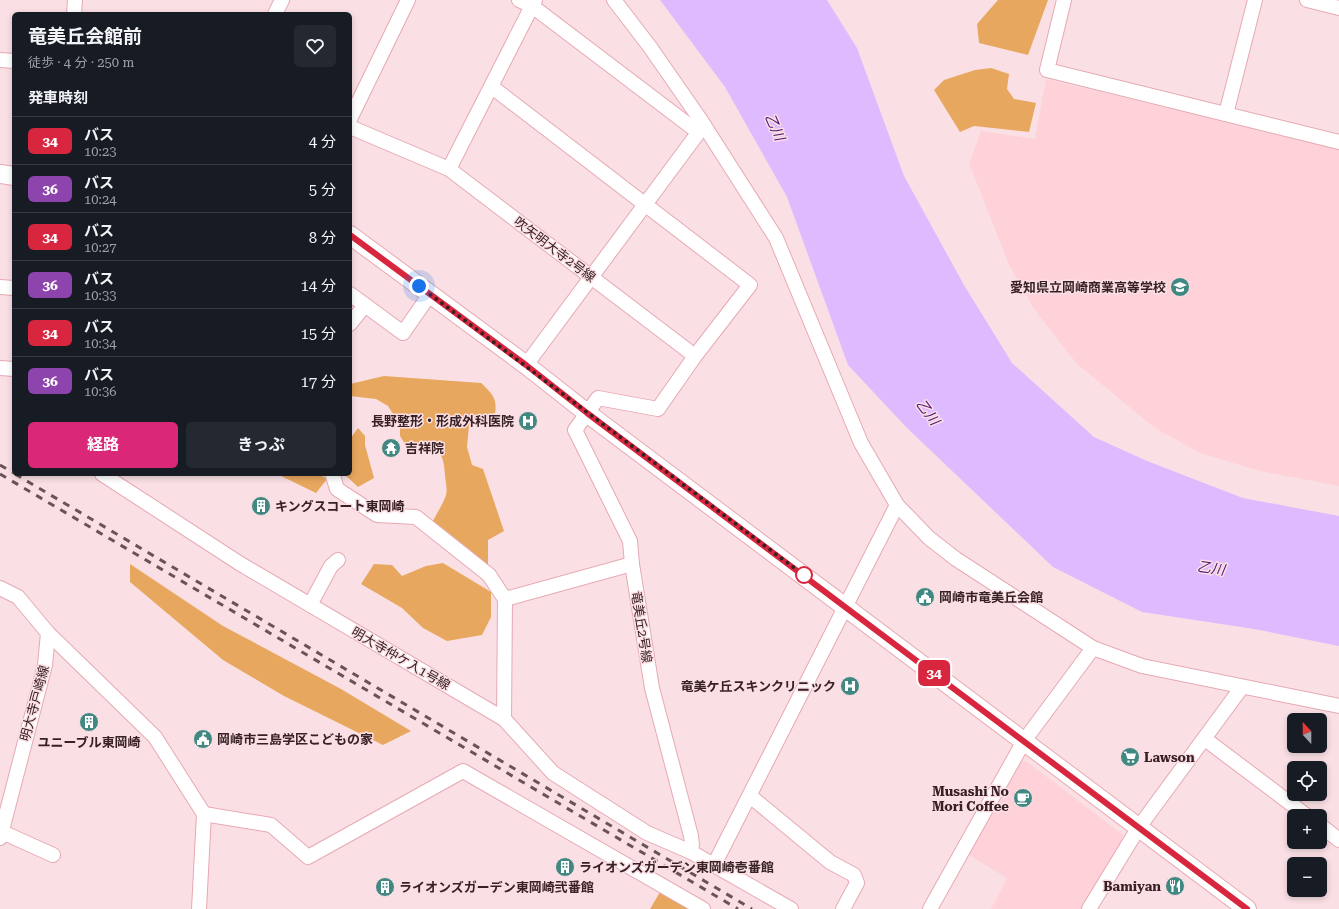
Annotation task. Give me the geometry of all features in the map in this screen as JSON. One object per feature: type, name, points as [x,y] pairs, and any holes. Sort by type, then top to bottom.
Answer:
[{"type":"street","points":[[74,12],[75,0]]},
{"type":"street","points":[[276,12],[282,0]]},
{"type":"street","points":[[352,115],[408,0]]},
{"type":"street","points":[[519,0],[533,3],[701,129]]},
{"type":"street","points":[[614,0],[650,47],[701,129],[779,244],[861,442],[897,505],[929,538],[956,559],[1093,648],[1142,666],[1339,706]]},
{"type":"street","points":[[1064,0],[1047,70],[1339,142]]},
{"type":"street","points":[[1226,114],[1255,0]]},
{"type":"street","points":[[1307,0],[1339,8]]},
{"type":"street","points":[[449,169],[492,87],[533,3]]},
{"type":"street","points":[[0,60],[12,61]]},
{"type":"street","points":[[492,87],[750,285],[695,356],[658,409],[598,398],[587,413]]},
{"type":"street","name":"吹矢明大寺2号線","points":[[352,128],[449,169],[695,356]]},
{"type":"street","points":[[526,365],[701,129]]},
{"type":"street","points":[[0,174],[12,176]]},
{"type":"street","points":[[352,236],[526,365],[587,413],[846,606],[1247,909]]},
{"type":"street","points":[[0,287],[12,288]]},
{"type":"street","points":[[352,295],[402,333],[430,294]]},
{"type":"street","points":[[352,321],[365,305]]},
{"type":"street","points":[[0,368],[12,369]]},
{"type":"street","name":"竜美丘2号線","points":[[587,413],[575,430],[630,541],[632,564],[652,688],[691,836],[691,852]]},
{"type":"street","name":"明大寺仲ケ入1号線","points":[[105,476],[239,563],[504,719],[553,773],[647,833],[691,852],[714,865]]},
{"type":"street","points":[[333,476],[337,489],[377,515],[416,517],[489,575],[505,599],[504,719]]},
{"type":"street","points":[[790,909],[714,865],[897,505]]},
{"type":"street","points":[[310,605],[331,566],[338,560]]},
{"type":"street","points":[[505,599],[632,564]]},
{"type":"street","points":[[0,588],[18,598],[48,633],[155,738],[204,814],[199,909]]},
{"type":"street","name":"明大寺戸崎線","points":[[1,835],[45,665],[48,633]]},
{"type":"street","points":[[930,909],[1024,741],[1093,648]]},
{"type":"street","points":[[1089,909],[1139,827],[1242,687]]},
{"type":"street","points":[[1205,739],[1299,809]]},
{"type":"street","points":[[204,814],[271,825],[308,857],[463,771],[703,909]]},
{"type":"street","points":[[750,796],[830,862],[854,875],[857,883],[843,909]]},
{"type":"street","points":[[1327,831],[1339,840]]},
{"type":"street","points":[[1,835],[53,855]]},
{"type":"shaded area","points":[[998,0],[1048,0],[1028,55],[979,43],[977,24]]},
{"type":"shaded area","points":[[991,68],[1009,74],[1007,89],[1014,99],[1036,103],[1029,132],[974,126],[960,132],[934,90],[944,80],[975,70]]},
{"type":"shaded area","name":"愛知県立岡崎商業高等学校","points":[[1046,79],[1339,149],[1339,486],[1260,471],[1200,453],[1155,428],[1077,364],[1034,309],[1009,265],[969,163],[981,131],[1035,139]]},
{"type":"shaded area","points":[[384,376],[481,383],[490,391],[496,408],[494,420],[469,425],[467,447],[472,465],[483,469],[504,531],[488,540],[488,569],[430,528],[446,496],[444,466],[439,452],[435,449],[422,445],[405,444],[400,436],[400,425],[388,406],[376,399],[352,396],[352,384]]},
{"type":"shaded area","points":[[358,428],[365,436],[365,445],[374,478],[358,487],[346,476],[352,476],[352,436]]},
{"type":"shaded area","points":[[281,476],[322,476],[327,479],[316,493]]},
{"type":"shaded area","points":[[443,563],[491,592],[491,617],[482,635],[447,641],[423,628],[402,608],[361,584],[374,564],[392,565],[402,576],[426,566]]},
{"type":"shaded area","points":[[130,564],[223,626],[341,689],[411,731],[383,745],[284,696],[223,660],[130,582]]},
{"type":"shaded area","points":[[1026,761],[1122,834],[1125,839],[1083,909],[991,909],[1007,878],[967,854],[1018,762]]},
{"type":"shaded area","points":[[660,892],[689,909],[650,909]]},
{"type":"water","name":"乙川","points":[[660,0],[827,0],[857,48],[904,176],[964,285],[1012,363],[1094,437],[1147,461],[1243,498],[1339,516],[1339,646],[1254,629],[1142,612],[1053,567],[907,428],[848,365],[787,197],[725,87]]},
{"type":"railway","points":[[0,465],[12,472]]},
{"type":"railway","points":[[0,474],[738,909]]},
{"type":"railway","points":[[18,476],[752,909]]},
{"type":"bus line","name":"34","points":[[352,236],[526,365],[587,413],[1247,909]]},
{"type":"place","name":"愛知県立岡崎商業高等学校","points":[[1180,287]]},
{"type":"place","name":"長野整形・形成外科医院","points":[[528,421]]},
{"type":"place","name":"吉祥院","points":[[391,448]]},
{"type":"place","name":"キングスコート東岡崎","points":[[261,506]]},
{"type":"place","name":"岡崎市竜美丘会館","points":[[925,597]]},
{"type":"place","name":"竜美ケ丘スキンクリニック","points":[[850,686]]},
{"type":"place","name":"ユニーブル東岡崎","points":[[89,722]]},
{"type":"place","name":"岡崎市三島学区こどもの家","points":[[203,739]]},
{"type":"place","name":"Lawson","points":[[1130,757]]},
{"type":"place","name":"Musashi No Mori Coffee","points":[[1023,798]]},
{"type":"place","name":"ライオンズガーデン東岡崎壱番館","points":[[565,867]]},
{"type":"place","name":"Bamiyan","points":[[1175,886]]},
{"type":"place","name":"ライオンズガーデン東岡崎弐番館","points":[[385,887]]},
{"type":"route","points":[[419,286],[809,579],[804,575]]}]
